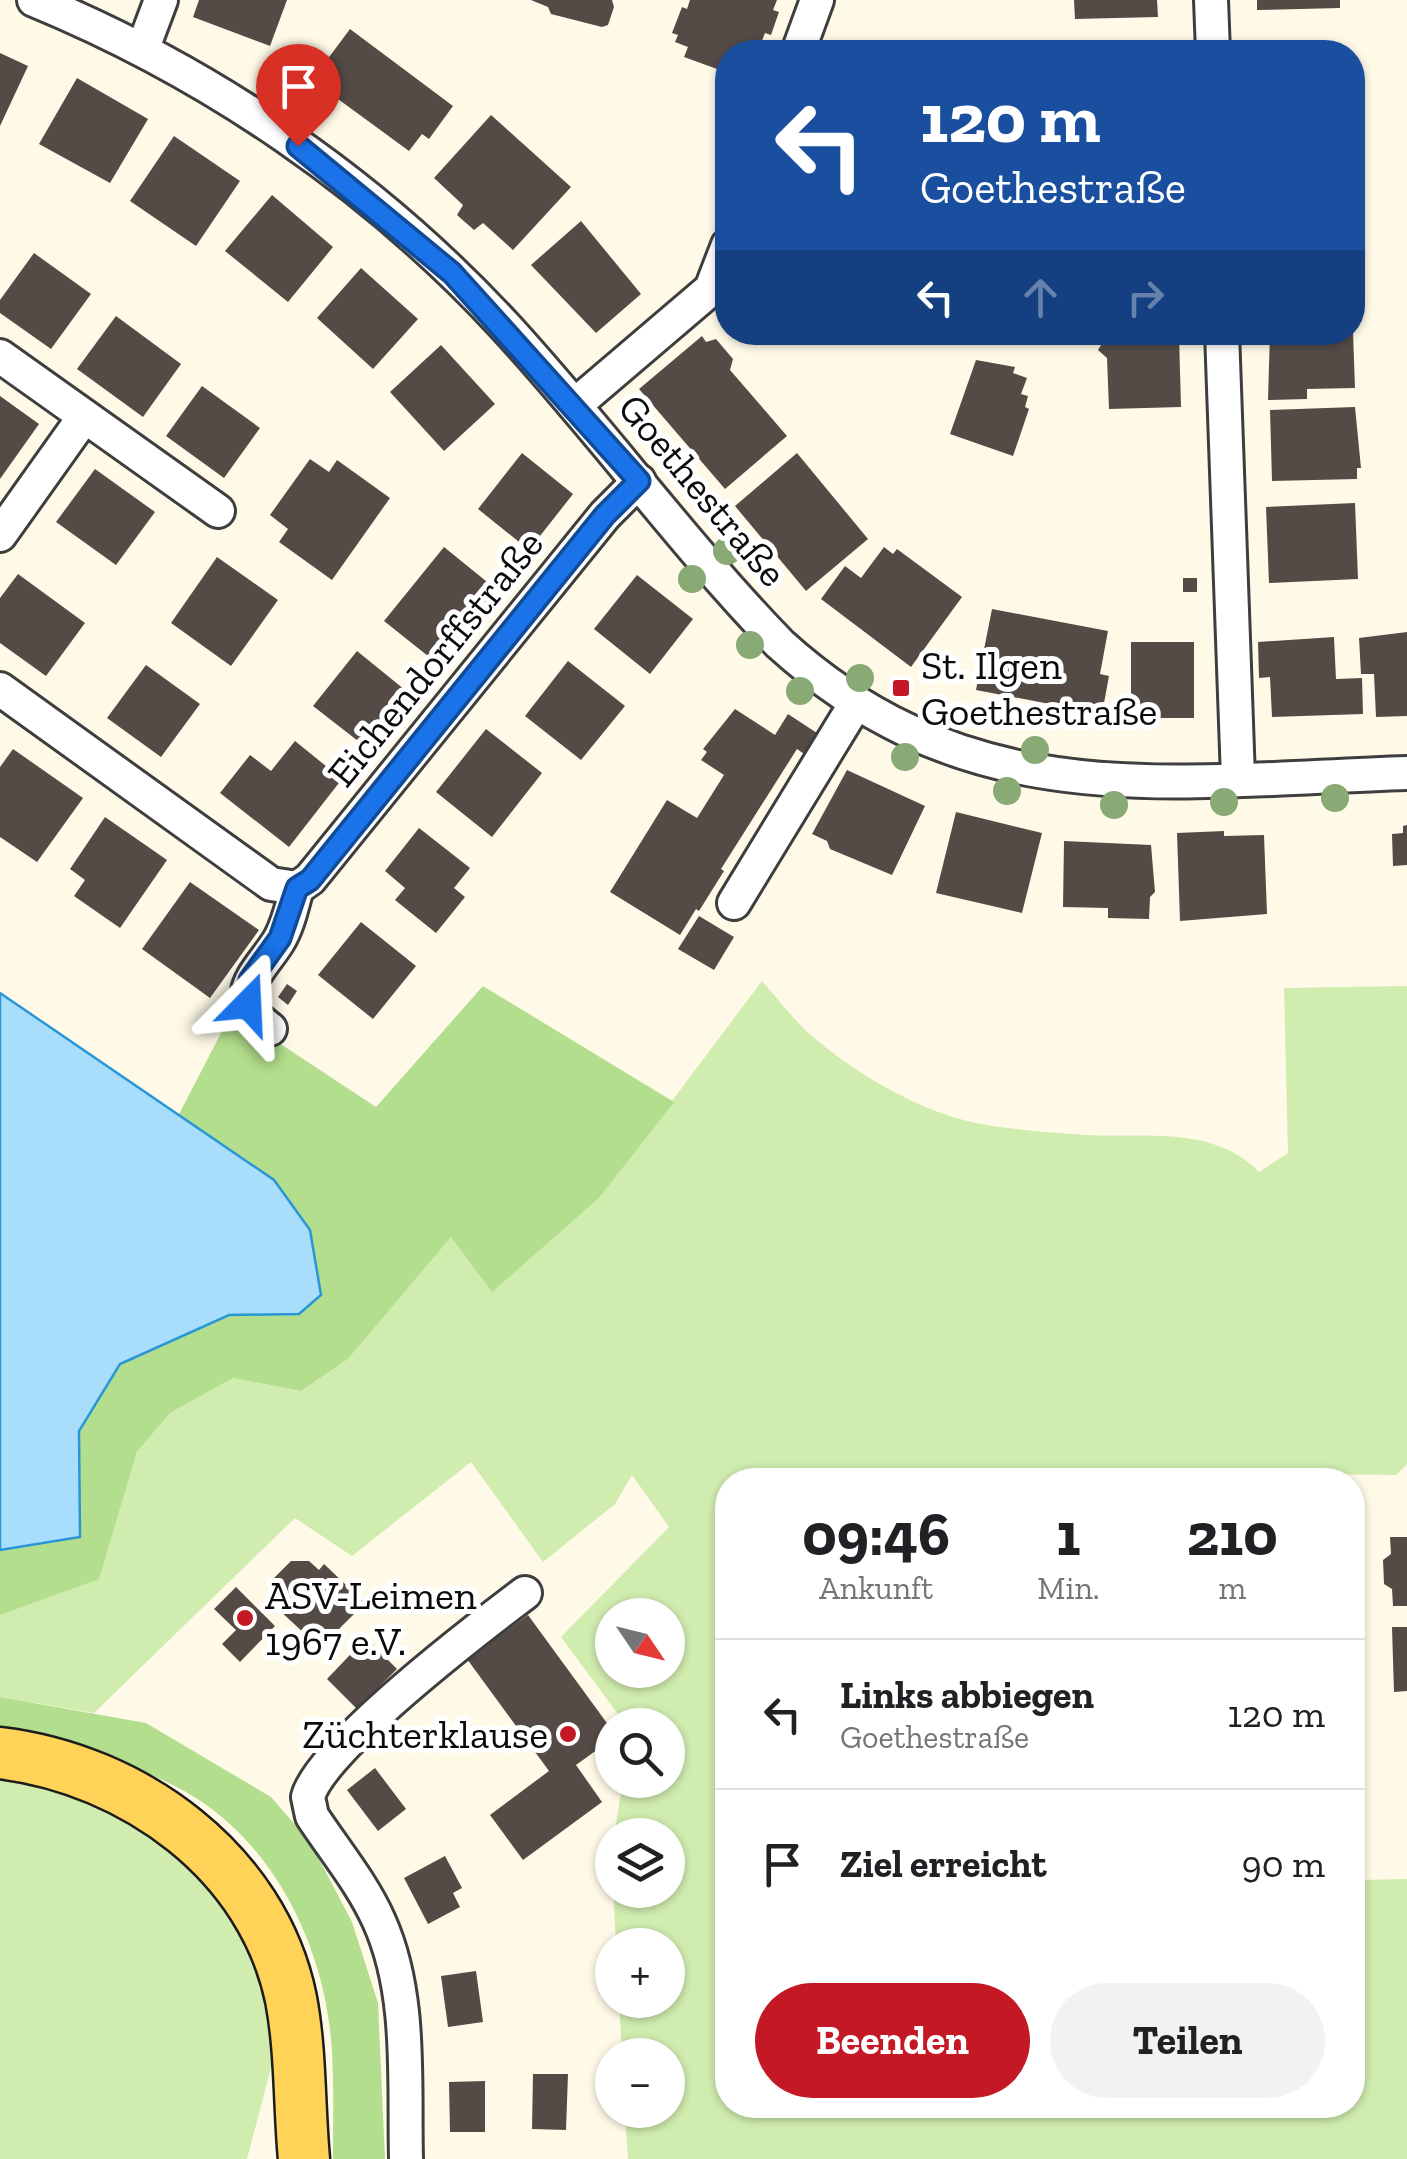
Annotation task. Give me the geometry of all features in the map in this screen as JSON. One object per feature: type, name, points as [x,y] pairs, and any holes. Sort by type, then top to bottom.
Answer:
[{"type":"main road","points":[[0,1752],[65,1766],[110,1783],[178,1824],[222,1864],[257,1912],[290,1996],[304,2159]]},
{"type":"main road","points":[[276,2159],[298,2088]]},
{"type":"street","name":"Goethestraße","points":[[34,0],[144,48],[267,124],[391,219],[465,285],[575,405],[766,630],[804,665],[856,703],[924,740],[1030,773],[1101,782],[1407,773]]},
{"type":"street","points":[[144,48],[161,0]]},
{"type":"street","points":[[803,40],[818,0]]},
{"type":"street","points":[[1211,0],[1212,40]]},
{"type":"street","points":[[575,405],[712,289],[715,281]]},
{"type":"street","points":[[1222,345],[1238,778]]},
{"type":"street","points":[[0,356],[218,511]]},
{"type":"street","points":[[0,535],[84,417]]},
{"type":"street","name":"Eichendorffstraße","points":[[270,1029],[250,1010],[248,986],[280,938],[297,888],[310,880],[605,515],[639,481]]},
{"type":"street","points":[[0,690],[272,884],[297,888]]},
{"type":"street","points":[[734,903],[856,703]]},
{"type":"street","points":[[406,2159],[401,2008],[394,1967],[369,1902],[312,1816],[310,1791],[324,1769],[408,1686],[525,1593]]},
{"type":"green space","points":[[762,981],[804,1029],[836,1055],[896,1093],[938,1112],[1020,1130],[1200,1140],[1241,1157],[1259,1172],[1288,1153],[1284,988],[1407,986],[1407,1464],[1396,1475],[1365,1475],[1365,1468],[715,1468],[715,2118],[1365,2118],[1365,1880],[1407,1879],[1407,2159],[628,2159],[626,2128],[685,2128],[685,2038],[621,2038],[620,2018],[685,2018],[685,1928],[615,1928],[614,1908],[685,1908],[685,1818],[617,1818],[620,1798],[685,1798],[685,1708],[613,1708],[599,1688],[685,1688],[685,1598],[599,1598],[669,1527],[632,1475],[615,1504],[543,1562],[471,1462],[352,1556],[295,1518],[94,1713],[0,1697],[0,1615],[99,1578],[137,1452],[170,1413],[233,1378],[301,1391],[348,1359],[451,1236],[492,1291],[599,1198]]},
{"type":"green space","points":[[483,986],[674,1102],[599,1198],[492,1292],[451,1237],[348,1359],[301,1391],[233,1378],[170,1413],[137,1452],[99,1579],[0,1615],[0,1550],[80,1537],[79,1431],[120,1364],[229,1315],[299,1314],[274,1180],[178,1116],[232,1012],[376,1107]]},
{"type":"green space","points":[[595,1602],[595,1683],[561,1637]]},
{"type":"green space","points":[[0,1697],[146,1723],[271,1797],[310,1842],[352,1922],[378,2003],[385,2159],[333,2159],[332,2053],[320,1977],[291,1904],[246,1840],[218,1814],[164,1781],[95,1754],[0,1726]]},
{"type":"green space","points":[[0,1780],[43,1784],[144,1830],[214,1881],[256,1954],[275,2053],[247,2159],[0,2159]]},
{"type":"water","points":[[0,993],[274,1180],[310,1230],[321,1295],[299,1314],[229,1315],[120,1364],[79,1431],[80,1537],[0,1550]]},
{"type":"building","points":[[199,0],[287,0],[270,46],[193,17]]},
{"type":"building","points":[[531,0],[612,0],[614,7],[608,25],[602,27],[551,14],[548,7]]},
{"type":"building","points":[[690,0],[777,0],[773,10],[779,12],[771,35],[765,33],[762,40],[715,40],[715,68],[684,57],[688,47],[675,42],[678,35],[672,33],[682,7],[687,9]]},
{"type":"building","points":[[1074,0],[1157,0],[1158,17],[1075,19]]},
{"type":"building","points":[[1257,0],[1340,0],[1340,8],[1257,10]]},
{"type":"building","points":[[350,29],[453,106],[429,139],[422,134],[409,151],[312,80]]},
{"type":"building","points":[[0,53],[28,66],[0,126]]},
{"type":"building","points":[[77,78],[148,119],[110,183],[39,144]]},
{"type":"building","points":[[491,115],[571,187],[513,250],[483,223],[474,230],[457,215],[463,205],[434,178]]},
{"type":"building","points":[[174,136],[240,181],[196,246],[130,201]]},
{"type":"building","points":[[272,195],[333,247],[288,302],[225,251]]},
{"type":"building","points":[[581,221],[641,294],[596,333],[531,265]]},
{"type":"building","points":[[34,253],[91,294],[51,349],[0,313],[0,300]]},
{"type":"building","points":[[361,268],[418,319],[373,369],[317,318]]},
{"type":"building","points":[[116,316],[181,364],[143,417],[77,369]]},
{"type":"building","points":[[702,336],[706,342],[715,339],[715,345],[721,345],[733,359],[730,370],[787,436],[725,489],[639,389]]},
{"type":"building","points":[[441,345],[495,404],[444,451],[390,392]]},
{"type":"building","points":[[1101,345],[1179,345],[1181,407],[1109,409],[1107,358],[1098,350]]},
{"type":"building","points":[[1270,345],[1353,345],[1355,388],[1307,389],[1307,399],[1268,400]]},
{"type":"building","points":[[976,360],[1015,367],[1013,373],[1027,378],[1021,394],[1028,396],[1025,407],[1029,409],[1013,456],[950,434]]},
{"type":"building","points":[[202,386],[260,428],[224,478],[166,436]]},
{"type":"building","points":[[0,396],[39,424],[0,479]]},
{"type":"building","points":[[1355,407],[1361,468],[1357,468],[1357,479],[1272,481],[1270,410]]},
{"type":"building","points":[[522,453],[573,494],[529,550],[478,509]]},
{"type":"building","points":[[797,453],[868,539],[806,591],[735,506]]},
{"type":"building","points":[[310,459],[329,472],[337,460],[390,498],[332,580],[279,542],[288,529],[270,515]]},
{"type":"building","points":[[95,469],[155,512],[116,565],[56,522]]},
{"type":"building","points":[[1355,503],[1358,579],[1269,583],[1266,507]]},
{"type":"building","points":[[444,547],[497,590],[438,664],[384,621]]},
{"type":"building","points":[[884,547],[893,554],[897,549],[962,597],[911,667],[821,599],[845,566],[861,578]]},
{"type":"building","points":[[217,557],[278,600],[231,666],[171,623]]},
{"type":"building","points":[[18,574],[85,623],[46,676],[0,643],[0,598]]},
{"type":"building","points":[[637,575],[693,619],[650,674],[594,629]]},
{"type":"building","points":[[1183,578],[1197,578],[1197,592],[1183,592]]},
{"type":"building","points":[[992,609],[1108,631],[1100,674],[1109,676],[1102,714],[976,690]]},
{"type":"building","points":[[1407,632],[1407,716],[1376,717],[1374,674],[1361,674],[1359,638]]},
{"type":"building","points":[[1334,637],[1336,679],[1362,678],[1363,714],[1272,717],[1270,677],[1259,678],[1258,642]]},
{"type":"building","points":[[1131,642],[1194,642],[1194,718],[1131,718]]},
{"type":"building","points":[[357,651],[410,694],[367,748],[313,706]]},
{"type":"building","points":[[568,661],[625,706],[581,760],[525,716]]},
{"type":"building","points":[[146,665],[200,704],[161,757],[107,718]]},
{"type":"building","points":[[735,709],[775,735],[788,714],[820,735],[807,756],[797,749],[699,911],[696,909],[680,935],[610,892],[667,800],[697,818],[724,775],[701,760],[707,752],[703,749]]},
{"type":"building","points":[[486,729],[542,773],[492,837],[436,792]]},
{"type":"building","points":[[295,741],[342,779],[289,847],[220,793],[250,755],[271,771]]},
{"type":"building","points":[[13,749],[83,798],[37,862],[0,837],[0,767]]},
{"type":"building","points":[[847,770],[925,806],[892,875],[830,849],[827,841],[812,834]]},
{"type":"building","points":[[956,812],[1042,833],[1022,913],[936,893]]},
{"type":"building","points":[[105,817],[167,860],[120,928],[74,896],[85,880],[70,869]]},
{"type":"building","points":[[1407,825],[1407,865],[1393,866],[1392,834],[1403,833],[1403,826]]},
{"type":"building","points":[[419,828],[470,868],[454,888],[465,897],[436,933],[395,900],[405,888],[385,871]]},
{"type":"building","points":[[1224,831],[1224,836],[1264,835],[1267,914],[1180,921],[1177,833]]},
{"type":"building","points":[[1064,841],[1151,845],[1155,892],[1150,897],[1149,919],[1108,918],[1108,908],[1063,907]]},
{"type":"building","points":[[190,882],[259,930],[210,998],[142,949]]},
{"type":"building","points":[[699,916],[734,937],[714,970],[678,949]]},
{"type":"building","points":[[361,922],[416,966],[373,1019],[318,975]]},
{"type":"building","points":[[287,984],[297,991],[288,1005],[278,997]]},
{"type":"building","points":[[1390,1537],[1407,1537],[1407,1606],[1393,1606],[1392,1589],[1384,1584],[1383,1560],[1391,1554]]},
{"type":"building","points":[[291,1561],[309,1561],[319,1570],[324,1564],[365,1603],[320,1648],[278,1609],[283,1605],[273,1596],[274,1578]]},
{"type":"building","name":"ASV-Leimen 1967 e.V.","points":[[236,1587],[275,1626],[240,1662],[222,1644],[236,1630],[214,1609]]},
{"type":"building","name":"Züchterklause","points":[[528,1615],[596,1708],[595,1751],[576,1765],[595,1798],[602,1802],[523,1860],[490,1815],[549,1771],[467,1659]]},
{"type":"building","points":[[1392,1627],[1407,1627],[1407,1691],[1394,1692]]},
{"type":"building","points":[[366,1638],[397,1669],[357,1709],[327,1679]]},
{"type":"building","points":[[375,1768],[406,1809],[378,1831],[347,1790]]},
{"type":"building","points":[[445,1856],[462,1888],[453,1893],[460,1907],[428,1924],[404,1878]]},
{"type":"building","points":[[476,1971],[483,2022],[448,2027],[441,1976]]},
{"type":"building","points":[[533,2074],[568,2074],[566,2130],[532,2129]]},
{"type":"building","points":[[485,2081],[485,2132],[450,2132],[449,2082]]},
{"type":"place","name":"St. Ilgen Goethestraße","points":[[901,688]]},
{"type":"place","name":"ASV-Leimen 1967 e.V.","points":[[245,1618]]},
{"type":"place","name":"Züchterklause","points":[[568,1734]]},
{"type":"route","points":[[248,1004],[250,980],[280,938],[297,888],[310,880],[605,515],[639,481],[501,322],[452,273],[298,146]]}]
